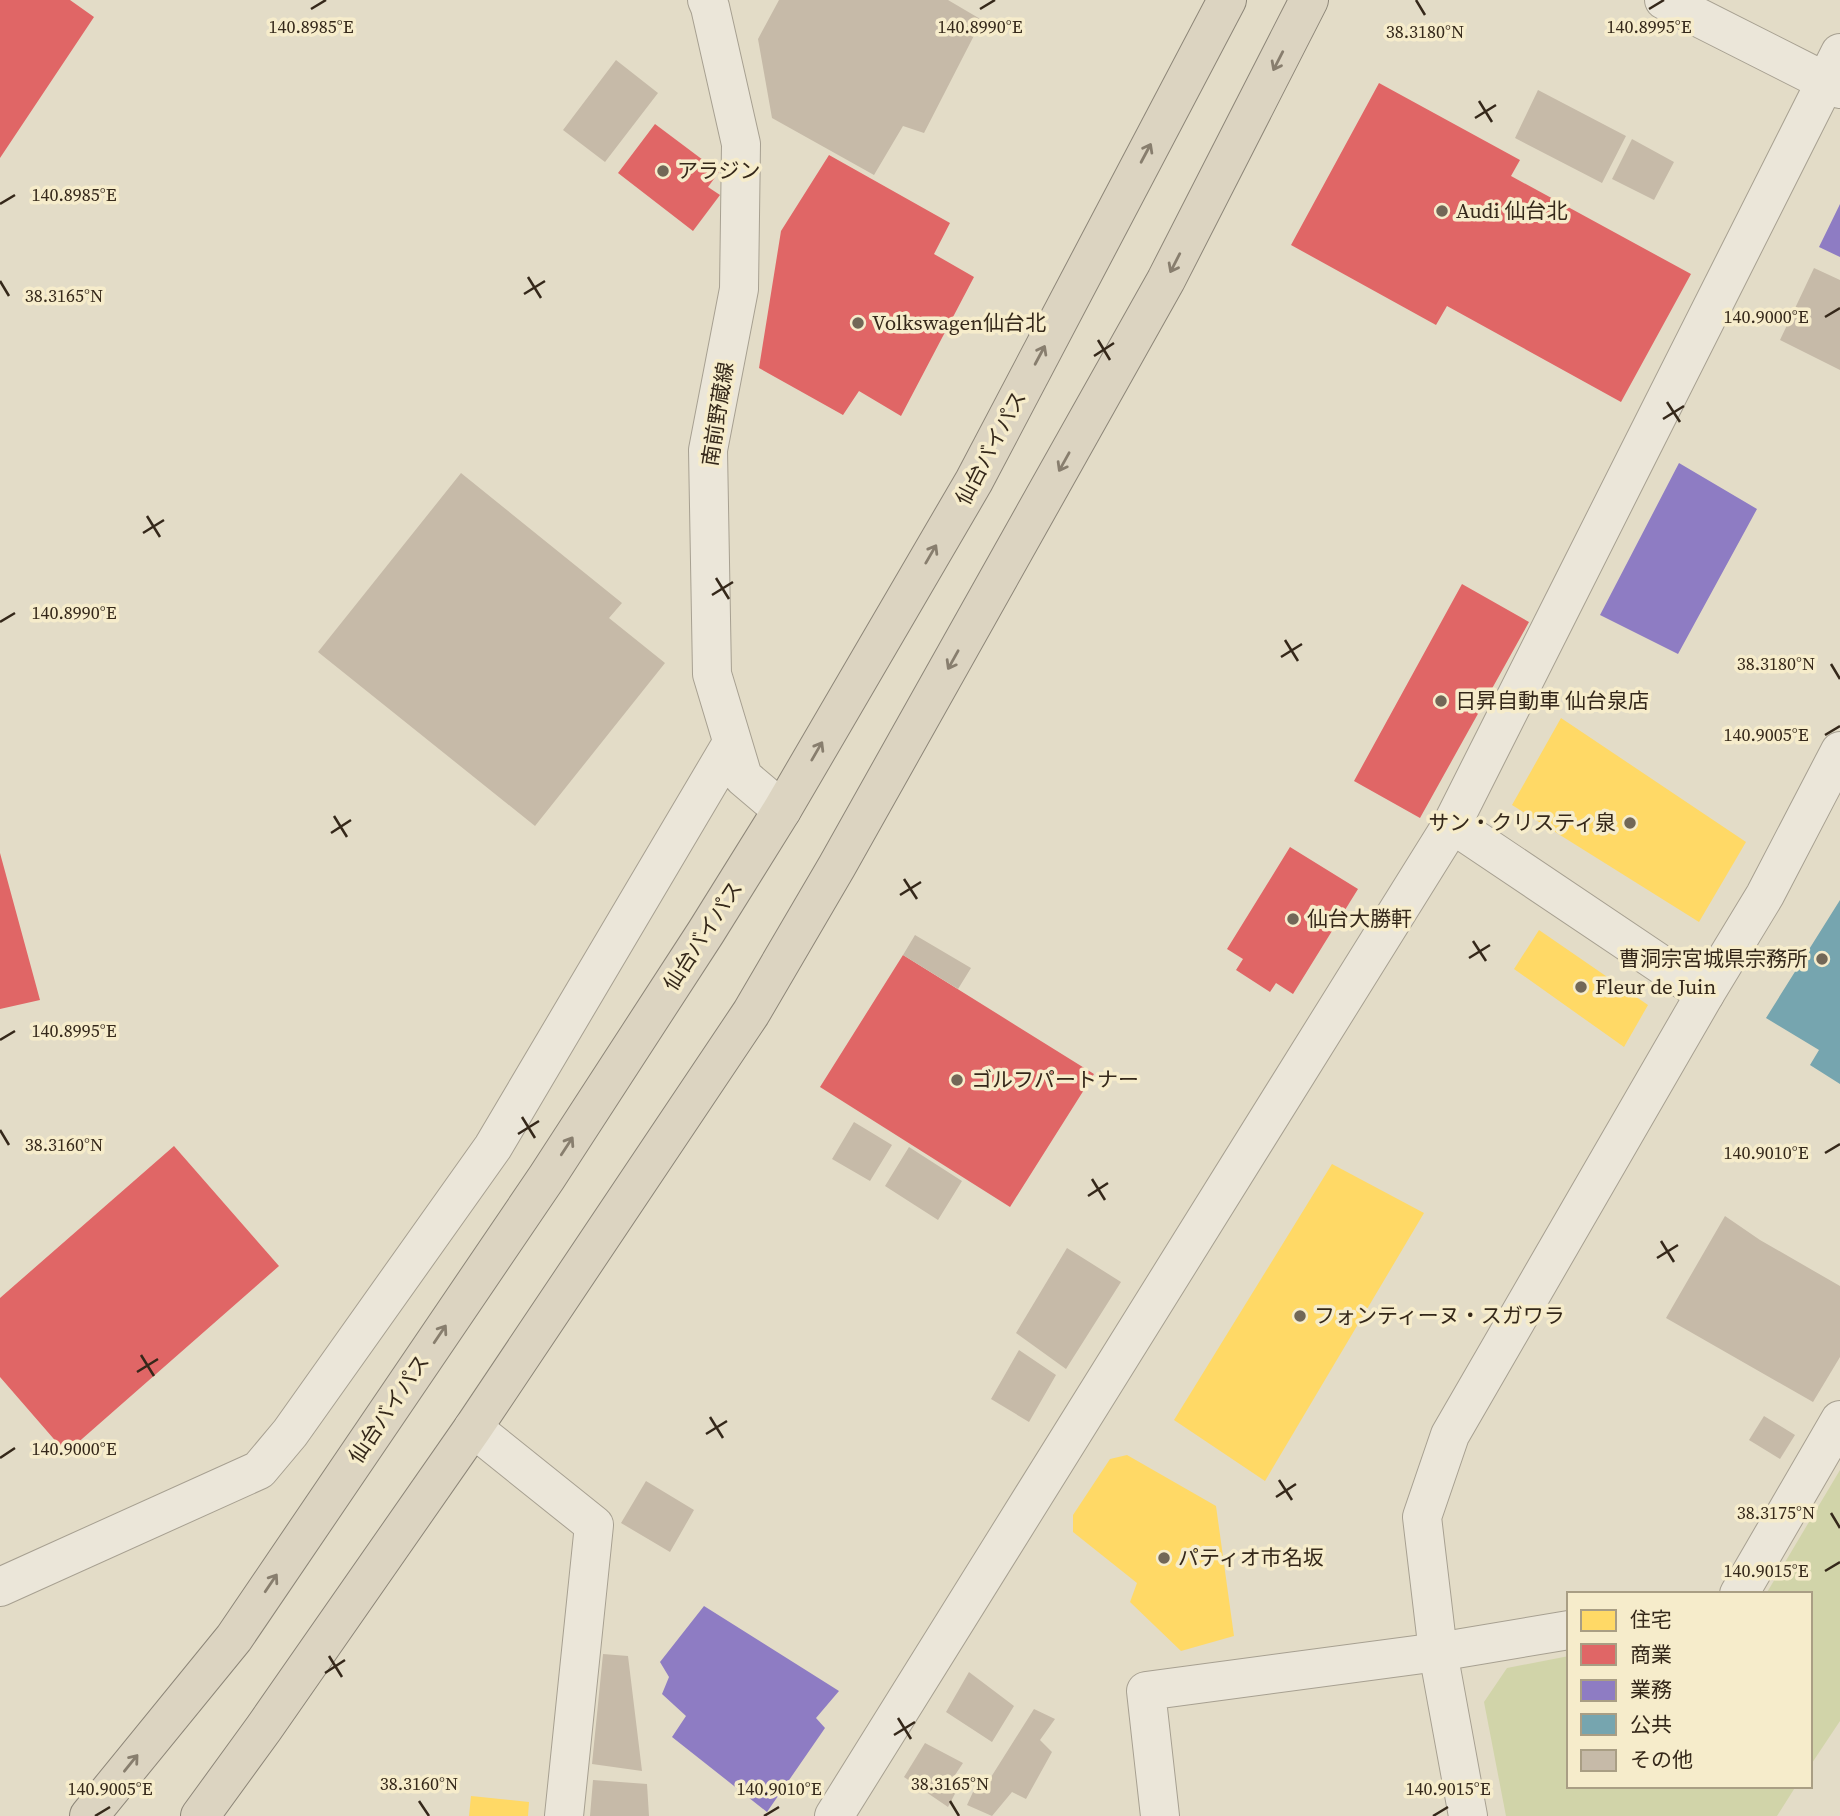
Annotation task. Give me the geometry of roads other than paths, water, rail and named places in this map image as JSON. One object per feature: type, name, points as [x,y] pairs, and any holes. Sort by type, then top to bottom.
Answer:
[{"type":"highway","name":"仙台バイパス","points":[[89,1816],[233,1638],[547,1177],[706,932],[782,810],[974,481],[1227,0]]},
{"type":"highway","points":[[200,1816],[473,1428],[751,1013],[837,866],[1166,280],[1309,0]]},
{"type":"street","name":"南前野蔵線","points":[[707,0],[741,144],[739,289],[708,450],[712,674],[743,777],[782,810]]},
{"type":"street","points":[[834,1816],[1452,824],[1835,75],[1664,0]]},
{"type":"street","points":[[0,1587],[259,1470],[290,1433],[493,1147],[732,743]]},
{"type":"street","points":[[1468,1816],[1438,1652],[1422,1517],[1450,1434],[1765,895],[1840,751]]},
{"type":"street","points":[[1452,824],[1705,994]]},
{"type":"street","points":[[1740,1592],[1840,1420]]},
{"type":"street","points":[[473,1428],[594,1525],[564,1816]]},
{"type":"street","points":[[1160,1816],[1146,1691],[1438,1652],[1567,1630]]},
{"type":"place","name":"アラジン","points":[[663,171]]},
{"type":"place","name":"Audi 仙台北","points":[[1442,211]]},
{"type":"place","name":"Volkswagen仙台北","points":[[858,323]]},
{"type":"place","name":"日昇自動車 仙台泉店","points":[[1441,701]]},
{"type":"place","name":"サン・クリスティ泉","points":[[1630,823]]},
{"type":"place","name":"仙台大勝軒","points":[[1293,919]]},
{"type":"place","name":"曹洞宗宮城県宗務所","points":[[1822,959]]},
{"type":"place","name":"Fleur de Juin","points":[[1581,987]]},
{"type":"place","name":"ゴルフパートナー","points":[[957,1080]]},
{"type":"place","name":"フォンティーヌ・スガワラ","points":[[1300,1316]]},
{"type":"place","name":"パティオ市名坂","points":[[1164,1558]]}]
